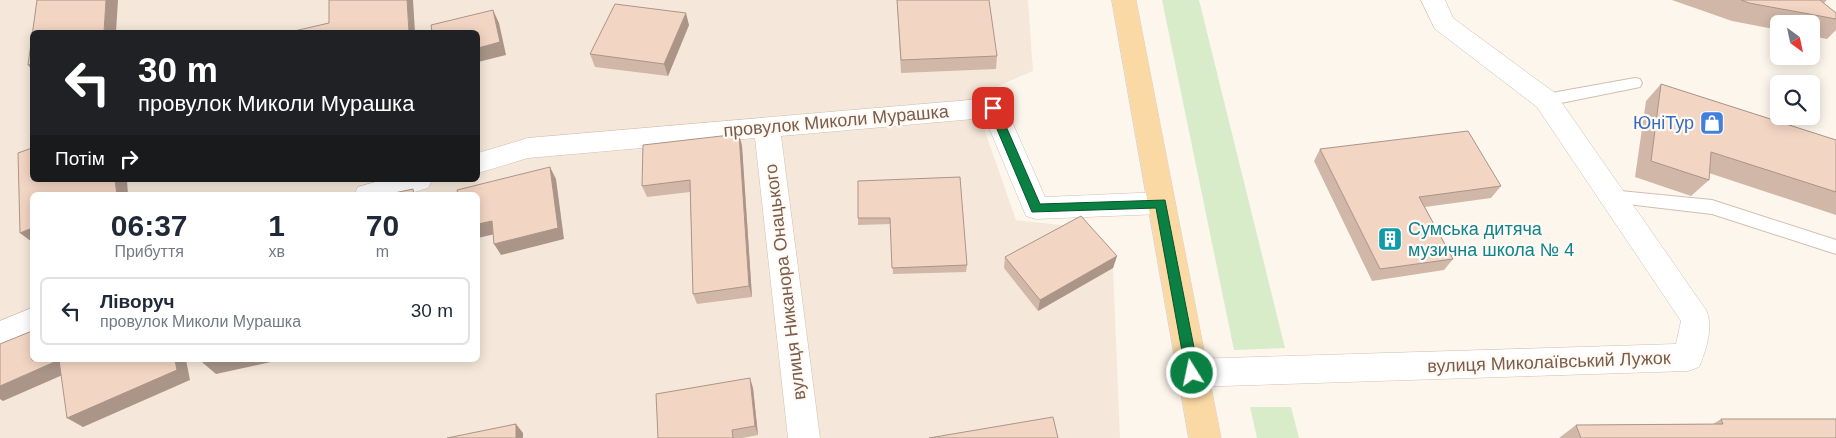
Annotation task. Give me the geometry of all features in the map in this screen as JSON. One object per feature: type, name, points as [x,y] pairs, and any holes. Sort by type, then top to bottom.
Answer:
[{"type":"main road","points":[[1124,0],[1205,438]]},
{"type":"street","name":"вулиця Миколаївський Лужок","points":[[1192,373],[1688,357],[1696,319],[1546,100],[1443,23],[1433,0]]},
{"type":"street","name":"провулок Миколи Мурашка","points":[[480,162],[528,148],[993,108],[1036,208],[1161,203]]},
{"type":"street","name":"вулиця Никанора Онацького","points":[[767,126],[804,438]]},
{"type":"street","points":[[378,192],[412,182]]},
{"type":"street","points":[[0,334],[30,322]]},
{"type":"lane","points":[[1546,100],[1636,83]]},
{"type":"lane","points":[[1610,196],[1712,206],[1836,247]]},
{"type":"shaded area","points":[[0,0],[1028,0],[1033,71],[973,97],[1016,220],[1078,227],[1113,268],[1120,438],[0,438]]},
{"type":"green space","points":[[1162,0],[1199,0],[1285,348],[1234,350]]},
{"type":"green space","points":[[1250,407],[1291,407],[1299,438],[1257,438]]},
{"type":"building","points":[[37,0],[106,0],[104,30],[33,30]]},
{"type":"building","points":[[329,0],[407,0],[409,30],[299,30],[329,23]]},
{"type":"building","points":[[897,0],[989,0],[997,56],[901,60]]},
{"type":"building","points":[[1741,0],[1820,0],[1836,13],[1836,19],[1820,15]]},
{"type":"building","points":[[615,4],[686,13],[664,64],[590,54]]},
{"type":"building","points":[[493,10],[500,42],[480,47],[480,30],[432,30],[431,25]]},
{"type":"building","points":[[1661,84],[1770,119],[1770,125],[1789,125],[1836,140],[1836,192],[1711,152],[1709,180],[1651,161]]},
{"type":"building","name":"Сумська дитяча музична школа № 4","points":[[1468,131],[1501,186],[1419,197],[1453,259],[1380,269],[1320,149]]},
{"type":"building","points":[[739,134],[749,286],[693,294],[690,180],[642,186],[643,145]]},
{"type":"building","points":[[30,149],[30,182],[115,182],[117,192],[30,192],[30,229],[20,233],[18,153]]},
{"type":"building","points":[[550,167],[558,228],[494,244],[492,221],[480,224],[480,192],[457,192],[457,190]]},
{"type":"building","points":[[960,177],[967,265],[892,268],[890,218],[858,218],[858,181]]},
{"type":"building","points":[[413,189],[414,192],[399,192]]},
{"type":"building","points":[[1081,216],[1117,256],[1040,300],[1005,257]]},
{"type":"building","points":[[30,332],[30,362],[54,362],[0,386],[0,344]]},
{"type":"building","points":[[59,362],[175,362],[177,370],[67,418]]},
{"type":"building","points":[[750,378],[755,426],[732,430],[733,438],[658,438],[656,394]]},
{"type":"building","points":[[1053,417],[1058,438],[929,438]]},
{"type":"building","points":[[1721,419],[1836,419],[1836,438],[1581,438],[1576,425],[1723,424]]},
{"type":"building","points":[[516,424],[516,438],[447,438]]},
{"type":"place","name":"ЮніТур","points":[[1712,123]]},
{"type":"place","name":"Сумська дитяча музична школа № 4","points":[[1390,239]]},
{"type":"route","points":[[993,108],[1036,208],[1161,203],[1192,373]]}]
